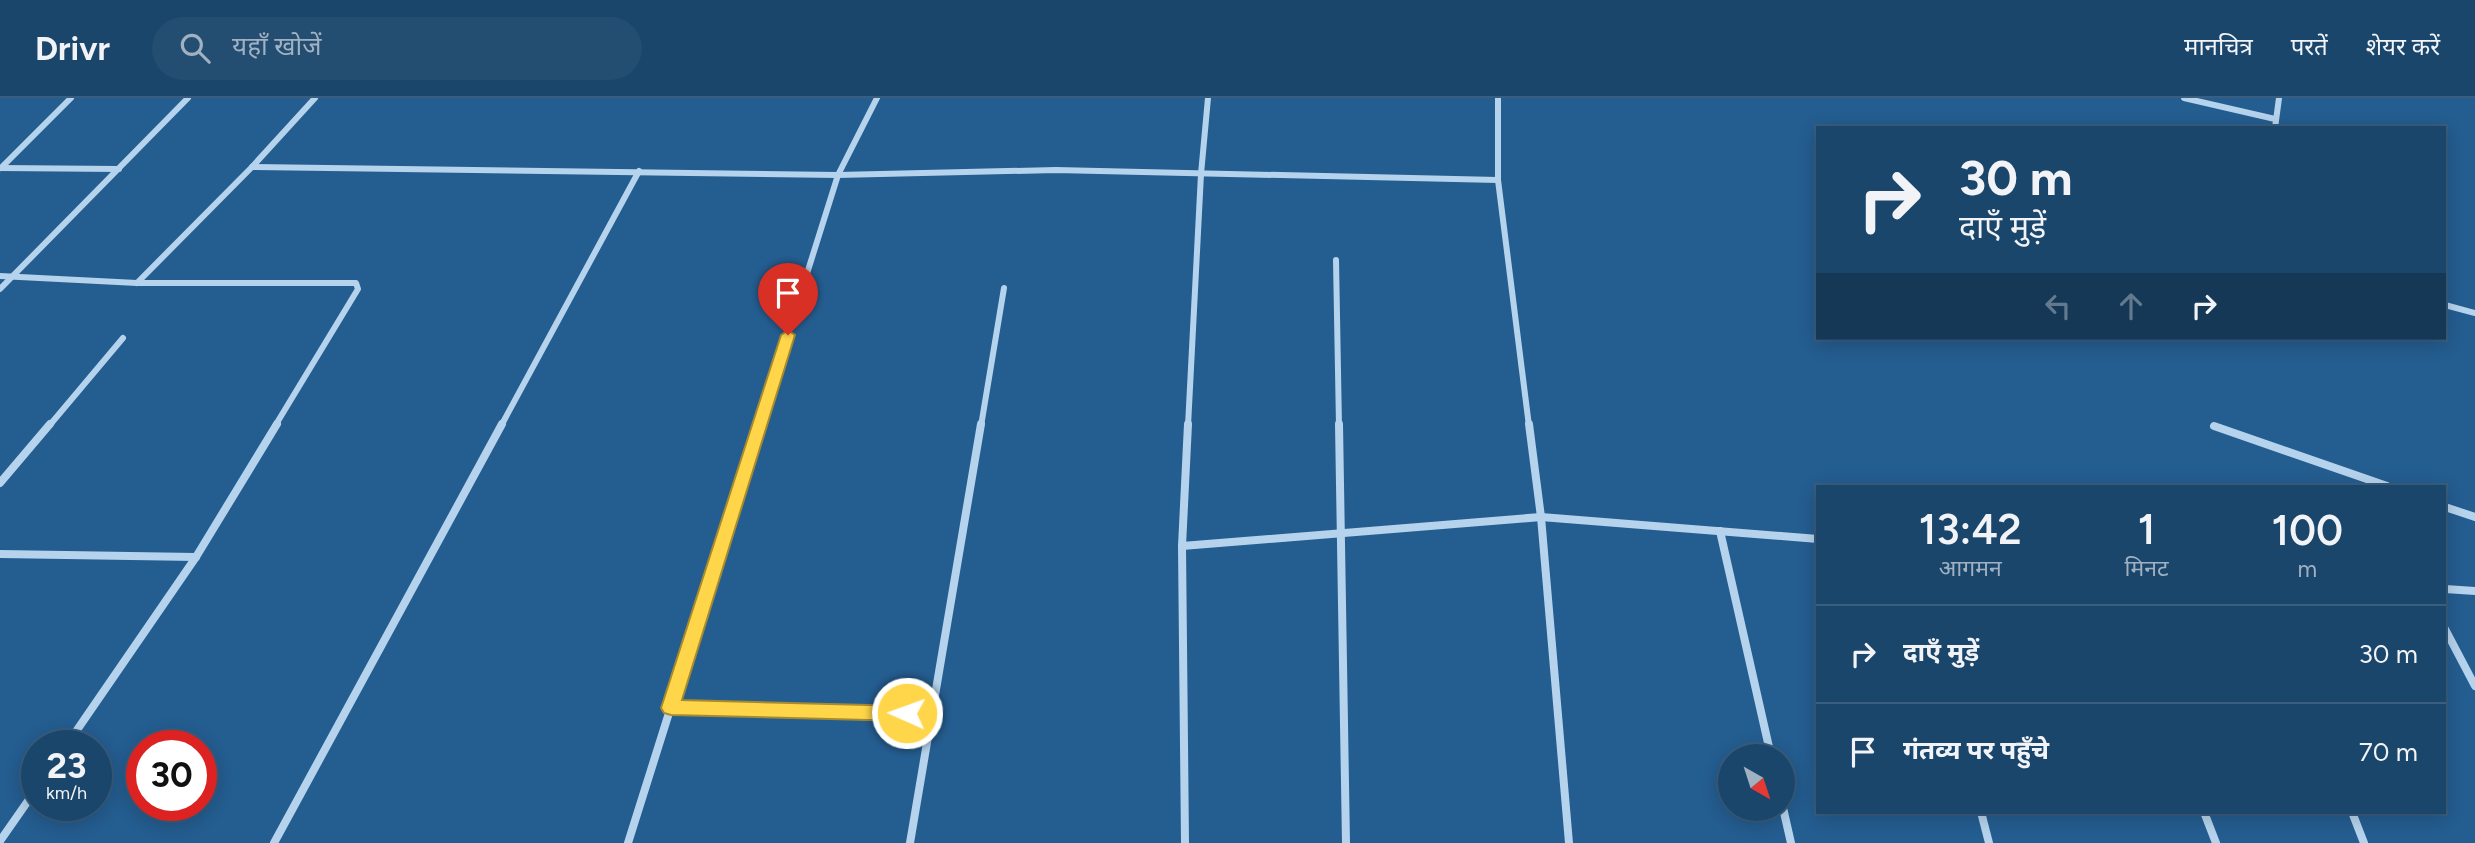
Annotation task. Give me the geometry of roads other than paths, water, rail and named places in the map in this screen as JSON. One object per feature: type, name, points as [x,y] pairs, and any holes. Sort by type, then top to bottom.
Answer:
[{"type":"street","points":[[0,168],[71,98]]},
{"type":"street","points":[[0,289],[188,98]]},
{"type":"street","points":[[137,283],[252,167],[315,98]]},
{"type":"street","points":[[628,843],[838,175],[877,98]]},
{"type":"street","points":[[1185,843],[1182,546],[1201,174],[1208,98]]},
{"type":"street","points":[[1498,98],[1498,180],[1541,517],[1569,843]]},
{"type":"street","points":[[2185,98],[2276,119]]},
{"type":"street","points":[[2275,126],[2279,98]]},
{"type":"street","points":[[252,167],[838,175],[1056,170],[1498,180]]},
{"type":"street","points":[[0,168],[120,169]]},
{"type":"street","points":[[274,843],[639,171]]},
{"type":"street","points":[[1336,260],[1346,843]]},
{"type":"street","points":[[0,276],[137,283],[347,282],[356,283],[358,289],[196,557],[77,730]]},
{"type":"street","points":[[910,843],[1004,288]]},
{"type":"street","points":[[2446,305],[2475,313]]},
{"type":"street","points":[[0,483],[123,338]]},
{"type":"street","points":[[2214,426],[2384,485]]},
{"type":"street","points":[[2446,507],[2475,517]]},
{"type":"street","points":[[1182,546],[1541,517],[1816,539]]},
{"type":"street","points":[[1720,531],[1768,744]]},
{"type":"street","points":[[0,554],[196,557]]},
{"type":"street","points":[[2446,589],[2475,591]]},
{"type":"street","points":[[2446,631],[2475,686]]},
{"type":"street","points":[[671,708],[933,714]]},
{"type":"street","points":[[0,841],[21,811]]},
{"type":"street","points":[[1982,814],[1989,843]]},
{"type":"street","points":[[2205,814],[2216,843]]},
{"type":"street","points":[[2353,814],[2364,843]]},
{"type":"street","points":[[1786,821],[1791,843]]}]
